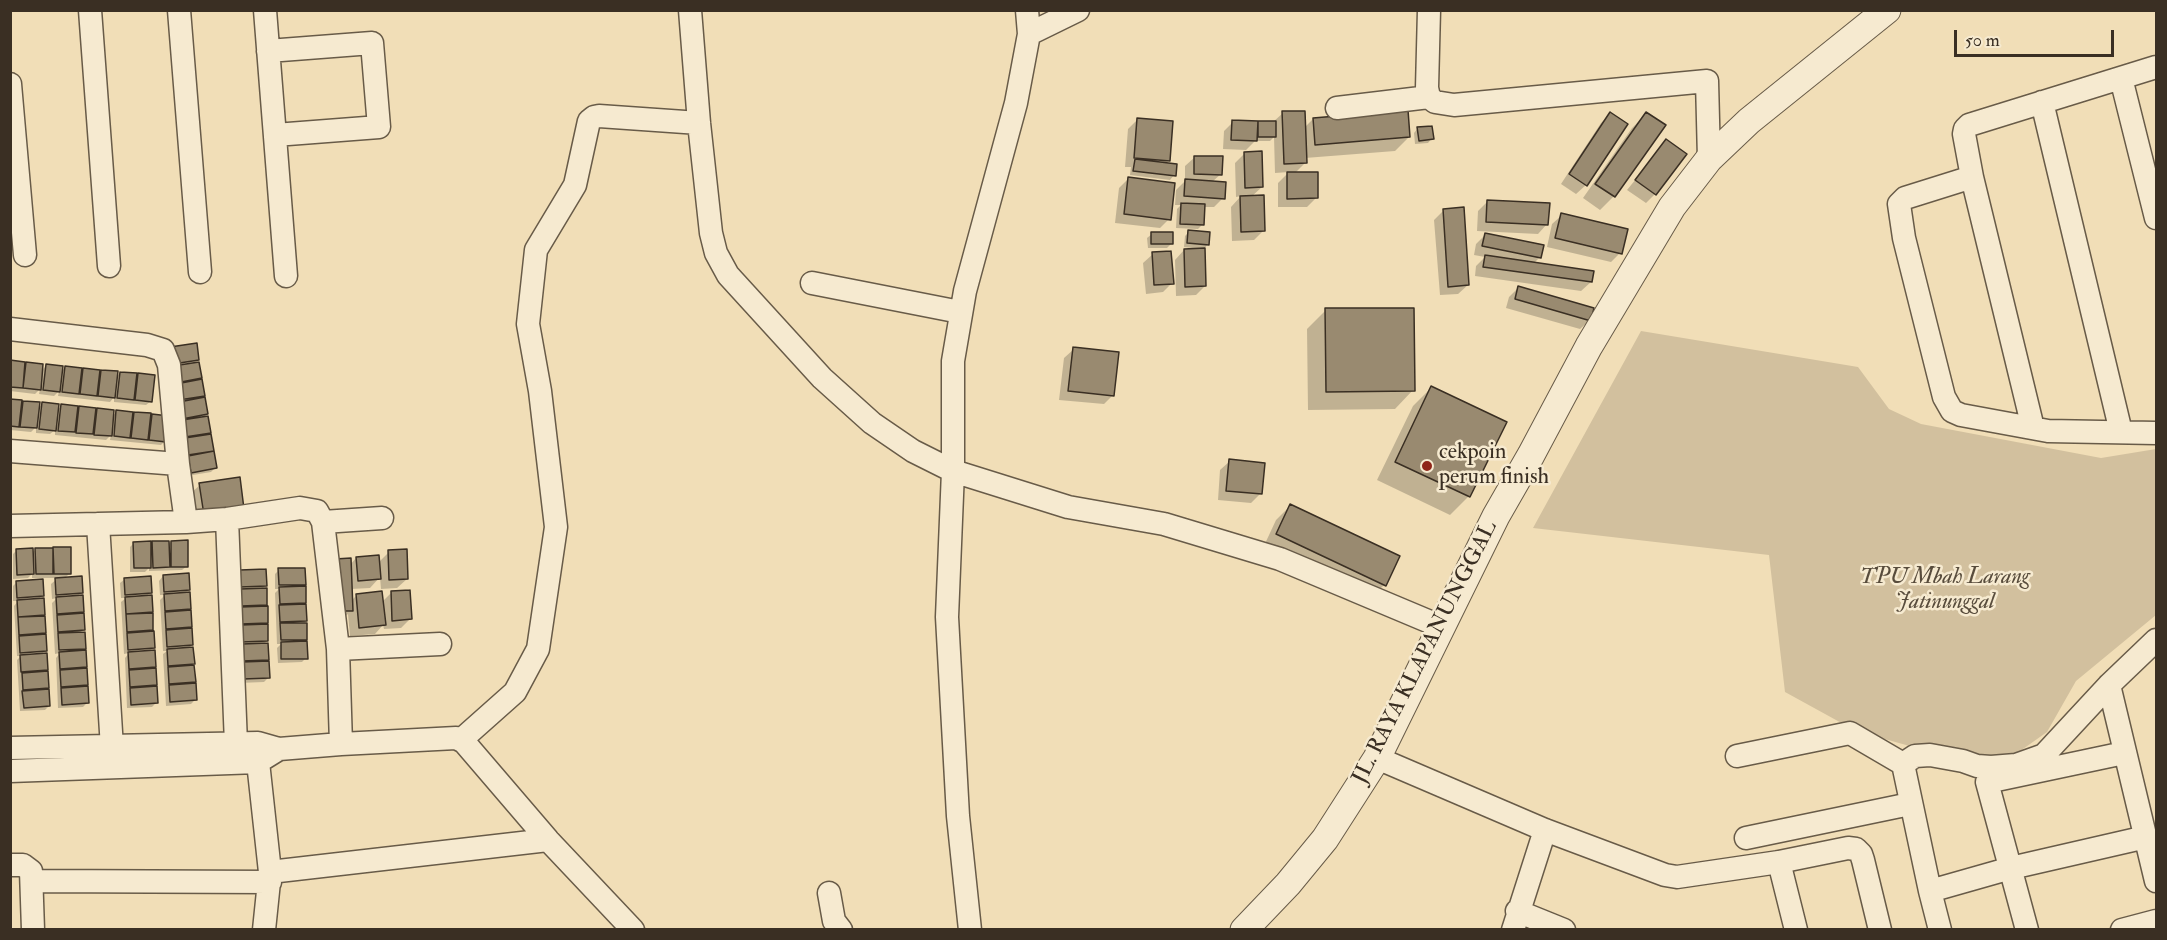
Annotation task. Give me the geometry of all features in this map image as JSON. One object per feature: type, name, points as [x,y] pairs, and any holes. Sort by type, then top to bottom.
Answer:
[{"type":"street","points":[[90,10],[109,266]]},
{"type":"street","points":[[179,10],[200,272]]},
{"type":"street","points":[[265,10],[286,276]]},
{"type":"street","points":[[690,10],[699,123],[711,233],[716,253],[728,275],[822,378],[872,423],[913,451],[953,471],[1068,507],[1164,524],[1280,558],[1442,627]]},
{"type":"street","points":[[970,930],[958,816],[947,617],[953,471],[953,361],[960,312],[1016,102],[1029,34],[1027,10]]},
{"type":"street","points":[[1029,34],[1078,10]]},
{"type":"street","points":[[1429,10],[1427,88],[1430,97],[1435,102],[1454,105],[1707,81],[1710,159]]},
{"type":"street","name":"JL. RAYA KLAPANUNGGAL","points":[[1244,930],[1288,884],[1325,839],[1377,758],[1496,516],[1589,346],[1672,207],[1710,159],[1749,121],[1887,10]]},
{"type":"street","points":[[268,51],[372,43],[373,54],[379,127],[275,135]]},
{"type":"street","points":[[2033,428],[1972,177],[1965,129],[1976,123],[2157,67]]},
{"type":"street","points":[[2121,78],[2157,218]]},
{"type":"street","points":[[10,84],[25,255]]},
{"type":"street","points":[[1337,108],[1430,97]]},
{"type":"street","points":[[2042,102],[2121,432]]},
{"type":"street","points":[[11,750],[265,752],[341,744],[460,740],[515,692],[538,648],[556,527],[540,391],[528,324],[536,250],[575,185],[589,121],[594,117],[699,123]]},
{"type":"street","points":[[1972,177],[1905,198],[1899,204],[1904,238],[1944,397],[1952,411],[1962,415],[2048,431],[2157,433]]},
{"type":"street","points":[[812,283],[960,312]]},
{"type":"street","points":[[10,328],[147,345],[163,350],[169,365],[186,522]]},
{"type":"street","points":[[10,451],[178,464]]},
{"type":"street","points":[[10,526],[186,522],[227,519],[300,508],[317,511],[323,518],[339,649],[341,744]]},
{"type":"street","points":[[323,522],[382,518]]},
{"type":"street","points":[[227,519],[236,744]]},
{"type":"street","points":[[98,524],[112,747]]},
{"type":"street","points":[[1985,774],[2044,755],[2109,685],[2157,640]]},
{"type":"street","points":[[339,649],[440,644]]},
{"type":"street","points":[[2109,685],[2157,881]]},
{"type":"street","points":[[1737,756],[1850,732],[1903,764],[1910,804],[1940,930]]},
{"type":"street","points":[[460,740],[548,840],[633,930]]},
{"type":"street","points":[[11,750],[236,744],[265,752]]},
{"type":"street","points":[[264,930],[270,877],[265,752]]},
{"type":"street","points":[[1903,764],[1915,756],[1930,755],[1985,774],[2124,753]]},
{"type":"street","points":[[1377,758],[1545,830],[1665,875],[1677,877],[1779,862],[1848,848],[1856,849],[1863,860],[1880,930]]},
{"type":"street","points":[[1985,774],[2027,930]]},
{"type":"street","points":[[1746,838],[1910,804]]},
{"type":"street","points":[[1545,830],[1515,920],[1564,930]]},
{"type":"street","points":[[1930,891],[2011,868],[2146,837]]},
{"type":"street","points":[[32,881],[270,877],[548,840]]},
{"type":"street","points":[[1779,862],[1796,930]]},
{"type":"street","points":[[10,865],[29,867],[32,881],[33,930]]},
{"type":"street","points":[[829,893],[834,921],[841,930]]},
{"type":"street","points":[[2122,930],[2157,921]]},
{"type":"green space","name":"TPU Mbah Larang Jatinunggal","points":[[1641,331],[1858,367],[1889,409],[1921,424],[2101,458],[2156,449],[2156,615],[2076,681],[2047,732],[2013,756],[1949,757],[1856,731],[1785,692],[1769,555],[1533,528]]},
{"type":"building","points":[[1408,110],[1410,137],[1315,145],[1313,118]]},
{"type":"building","points":[[1282,111],[1305,111],[1307,163],[1284,164]]},
{"type":"building","points":[[1610,112],[1628,124],[1587,186],[1569,174]]},
{"type":"building","points":[[1646,112],[1666,125],[1615,197],[1595,184]]},
{"type":"building","points":[[1137,118],[1173,121],[1170,161],[1134,158]]},
{"type":"building","points":[[1232,120],[1258,121],[1257,141],[1231,140]]},
{"type":"building","points":[[1258,121],[1276,121],[1276,137],[1258,137]]},
{"type":"building","points":[[1432,126],[1434,139],[1419,141],[1417,127]]},
{"type":"building","points":[[1666,139],[1687,154],[1656,195],[1635,180]]},
{"type":"building","points":[[1262,151],[1263,187],[1245,188],[1244,152]]},
{"type":"building","points":[[1194,156],[1223,156],[1222,175],[1194,174]]},
{"type":"building","points":[[1135,159],[1177,164],[1176,176],[1133,171]]},
{"type":"building","points":[[1287,172],[1318,172],[1318,198],[1287,199]]},
{"type":"building","points":[[1128,177],[1175,183],[1171,220],[1124,214]]},
{"type":"building","points":[[1185,179],[1226,182],[1225,199],[1184,196]]},
{"type":"building","points":[[1264,195],[1265,231],[1241,232],[1240,196]]},
{"type":"building","points":[[1487,200],[1550,203],[1548,225],[1486,222]]},
{"type":"building","points":[[1181,203],[1205,204],[1204,225],[1180,224]]},
{"type":"building","points":[[1464,207],[1469,285],[1448,287],[1443,209]]},
{"type":"building","points":[[1561,213],[1628,229],[1622,254],[1555,238]]},
{"type":"building","points":[[1188,230],[1210,232],[1209,245],[1187,243]]},
{"type":"building","points":[[1151,232],[1173,232],[1173,244],[1151,244]]},
{"type":"building","points":[[1485,233],[1544,245],[1541,258],[1482,246]]},
{"type":"building","points":[[1205,248],[1206,286],[1185,287],[1184,249]]},
{"type":"building","points":[[1171,251],[1174,284],[1154,285],[1152,252]]},
{"type":"building","points":[[1485,255],[1594,271],[1592,282],[1483,267]]},
{"type":"building","points":[[1518,286],[1594,308],[1591,321],[1515,299]]},
{"type":"building","points":[[1325,308],[1414,308],[1415,391],[1326,392]]},
{"type":"building","points":[[197,343],[199,360],[173,364],[170,347]]},
{"type":"building","points":[[1073,347],[1119,352],[1114,396],[1068,391]]},
{"type":"building","points":[[10,360],[25,362],[23,388],[10,387]]},
{"type":"building","points":[[26,362],[43,364],[41,390],[23,388]]},
{"type":"building","points":[[199,362],[202,378],[176,383],[173,366]]},
{"type":"building","points":[[46,364],[63,366],[60,392],[43,390]]},
{"type":"building","points":[[65,366],[82,368],[79,394],[62,392]]},
{"type":"building","points":[[83,368],[100,370],[97,396],[80,394]]},
{"type":"building","points":[[101,370],[118,371],[115,398],[98,396]]},
{"type":"building","points":[[120,372],[137,373],[134,400],[117,398]]},
{"type":"building","points":[[138,373],[155,375],[152,402],[135,400]]},
{"type":"building","points":[[202,379],[205,396],[179,400],[176,384]]},
{"type":"building","points":[[1431,386],[1507,422],[1470,497],[1395,462]]},
{"type":"building","points":[[205,397],[208,414],[182,419],[179,402]]},
{"type":"building","points":[[10,399],[22,400],[19,427],[10,426]]},
{"type":"building","points":[[23,401],[40,402],[37,428],[20,427]]},
{"type":"building","points":[[42,402],[59,404],[56,431],[39,429]]},
{"type":"building","points":[[61,404],[78,406],[75,432],[58,431]]},
{"type":"building","points":[[79,406],[96,408],[93,434],[76,433]]},
{"type":"building","points":[[97,408],[114,410],[112,436],[94,435]]},
{"type":"building","points":[[116,410],[133,412],[130,438],[114,436]]},
{"type":"building","points":[[134,412],[151,413],[148,440],[131,438]]},
{"type":"building","points":[[152,414],[169,416],[166,442],[149,440]]},
{"type":"building","points":[[208,416],[211,433],[185,437],[182,420]]},
{"type":"building","points":[[211,434],[214,451],[188,455],[185,438]]},
{"type":"building","points":[[214,451],[217,468],[191,473],[188,456]]},
{"type":"building","points":[[1229,459],[1265,463],[1262,494],[1226,491]]},
{"type":"building","points":[[240,477],[244,509],[204,515],[199,483]]},
{"type":"building","points":[[1290,504],[1400,556],[1386,586],[1276,534]]},
{"type":"building","points":[[188,540],[188,567],[171,567],[171,541]]},
{"type":"building","points":[[151,541],[151,568],[134,568],[133,542]]},
{"type":"building","points":[[152,541],[169,541],[170,567],[153,568]]},
{"type":"building","points":[[53,547],[71,547],[71,574],[54,574]]},
{"type":"building","points":[[33,548],[34,574],[17,575],[16,549]]},
{"type":"building","points":[[35,548],[53,548],[53,574],[36,574]]},
{"type":"building","points":[[407,549],[408,579],[389,580],[388,550]]},
{"type":"building","points":[[379,555],[381,579],[358,581],[356,557]]},
{"type":"building","points":[[351,558],[353,611],[336,611],[335,559]]},
{"type":"building","points":[[278,568],[305,568],[306,585],[279,585]]},
{"type":"building","points":[[266,569],[267,586],[240,587],[240,570]]},
{"type":"building","points":[[189,573],[190,590],[164,592],[163,575]]},
{"type":"building","points":[[82,576],[83,593],[56,595],[55,578]]},
{"type":"building","points":[[151,576],[152,593],[125,595],[124,578]]},
{"type":"building","points":[[43,579],[44,596],[17,598],[16,581]]},
{"type":"building","points":[[306,586],[306,603],[280,604],[279,587]]},
{"type":"building","points":[[267,588],[267,605],[241,606],[240,589]]},
{"type":"building","points":[[410,590],[412,619],[392,621],[391,591]]},
{"type":"building","points":[[382,591],[386,625],[359,628],[356,594]]},
{"type":"building","points":[[190,592],[191,609],[165,611],[164,594]]},
{"type":"building","points":[[83,595],[84,612],[57,614],[56,597]]},
{"type":"building","points":[[152,595],[153,612],[126,614],[125,597]]},
{"type":"building","points":[[44,598],[45,615],[18,617],[17,600]]},
{"type":"building","points":[[306,604],[307,621],[280,622],[279,605]]},
{"type":"building","points":[[268,606],[268,623],[241,624],[241,607]]},
{"type":"building","points":[[191,610],[192,627],[166,629],[165,612]]},
{"type":"building","points":[[84,613],[85,630],[58,632],[57,615]]},
{"type":"building","points":[[153,613],[153,630],[127,632],[126,614]]},
{"type":"building","points":[[45,616],[46,633],[19,635],[18,617]]},
{"type":"building","points":[[280,623],[307,623],[307,640],[281,640]]},
{"type":"building","points":[[268,624],[268,641],[242,642],[241,625]]},
{"type":"building","points":[[192,628],[193,645],[167,647],[166,630]]},
{"type":"building","points":[[154,631],[155,648],[128,650],[127,633]]},
{"type":"building","points":[[85,632],[86,649],[59,650],[58,633]]},
{"type":"building","points":[[46,634],[47,651],[20,653],[19,636]]},
{"type":"building","points":[[307,641],[308,659],[281,659],[281,642]]},
{"type":"building","points":[[268,643],[269,660],[242,661],[242,644]]},
{"type":"building","points":[[193,647],[195,664],[168,666],[167,649]]},
{"type":"building","points":[[86,650],[87,667],[60,669],[59,652]]},
{"type":"building","points":[[155,650],[156,667],[129,669],[128,652]]},
{"type":"building","points":[[47,653],[48,670],[21,672],[20,655]]},
{"type":"building","points":[[269,661],[270,678],[243,679],[242,662]]},
{"type":"building","points":[[194,665],[196,682],[169,684],[168,667]]},
{"type":"building","points":[[87,668],[88,685],[61,687],[60,670]]},
{"type":"building","points":[[156,668],[157,685],[130,687],[129,670]]},
{"type":"building","points":[[48,671],[49,688],[23,690],[22,673]]},
{"type":"building","points":[[196,683],[197,700],[170,702],[169,685]]},
{"type":"building","points":[[88,686],[89,703],[62,705],[61,688]]},
{"type":"building","points":[[157,686],[158,703],[131,705],[130,688]]},
{"type":"building","points":[[49,689],[50,706],[24,708],[22,691]]},
{"type":"place","name":"cekpoin perum finish","points":[[1427,466]]}]
